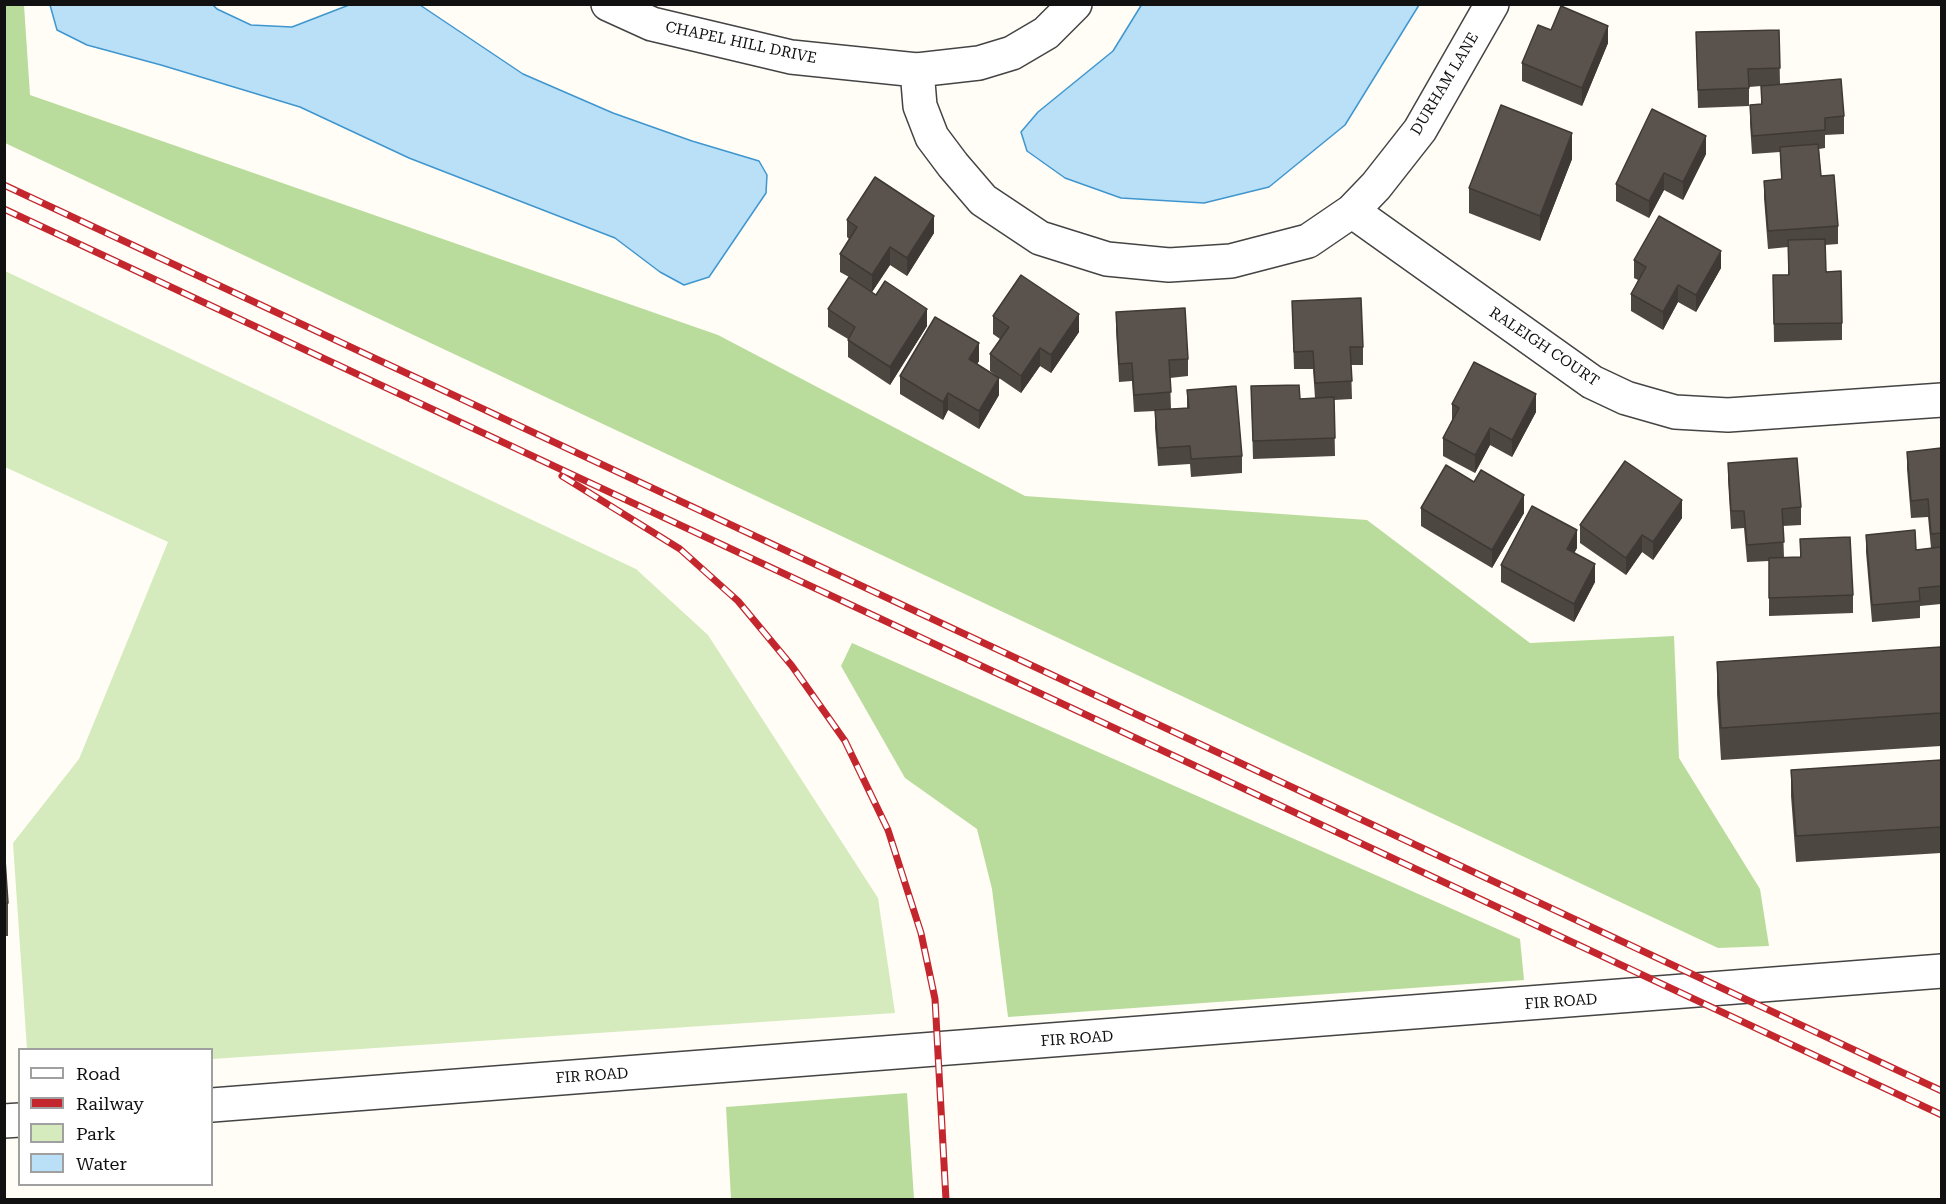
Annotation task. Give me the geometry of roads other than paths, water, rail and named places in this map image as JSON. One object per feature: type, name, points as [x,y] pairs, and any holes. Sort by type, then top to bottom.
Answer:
[{"type":"street","name":"CHAPEL HILL DRIVE","points":[[608,4],[652,24],[791,57],[917,70],[979,63],[1012,53],[1046,33],[1074,4]]},
{"type":"street","name":"DURHAM LANE","points":[[917,70],[920,106],[932,137],[983,200],[1040,238],[1107,260],[1169,265],[1231,261],[1308,241],[1352,211],[1376,186],[1420,130],[1492,4]]},
{"type":"street","name":"RALEIGH COURT","points":[[1352,211],[1592,382],[1626,398],[1675,412],[1728,415],[1941,400]]},
{"type":"street","name":"FIR ROAD","points":[[213,1105],[1941,971]]},
{"type":"water","points":[[1142,4],[1419,5],[1345,125],[1269,187],[1204,203],[1121,198],[1065,178],[1027,151],[1021,132],[1038,112],[1113,51]]},
{"type":"water","points":[[50,5],[213,5],[251,25],[292,27],[349,5],[420,5],[523,74],[613,113],[692,141],[759,161],[767,175],[766,193],[709,277],[684,285],[660,272],[615,238],[409,158],[300,107],[87,45],[57,30]]},
{"type":"railway","points":[[4,185],[1942,1091]]},
{"type":"railway","points":[[4,209],[1942,1115]]},
{"type":"railway","points":[[562,476],[680,549],[738,601],[792,666],[845,741],[888,830],[921,933],[935,999],[946,1200]]}]
